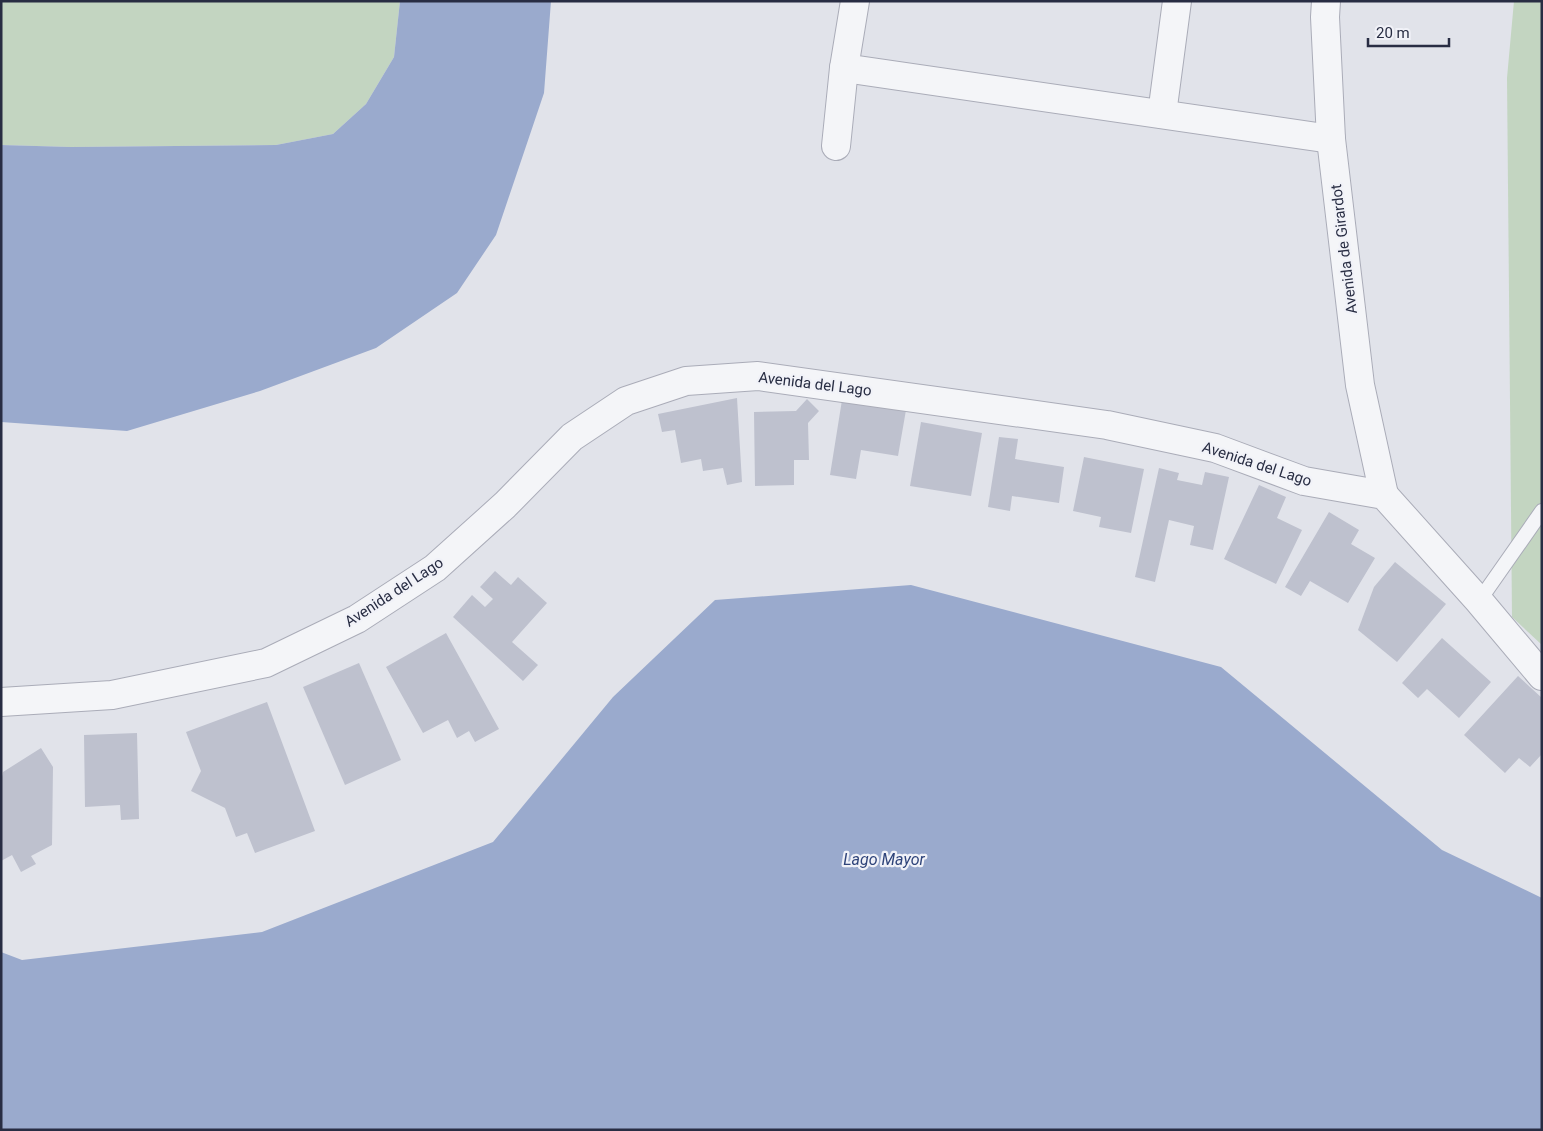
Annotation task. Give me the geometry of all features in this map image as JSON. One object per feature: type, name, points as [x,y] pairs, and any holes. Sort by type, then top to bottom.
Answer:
[{"type":"street","points":[[836,146],[844,68],[855,1]]},
{"type":"street","points":[[1162,114],[1177,1]]},
{"type":"street","name":"Avenida de Girardot","points":[[1326,1],[1324,17],[1331,139],[1360,385],[1384,495]]},
{"type":"street","points":[[844,68],[1331,139]]},
{"type":"street","name":"Avenida del Lago","points":[[1,702],[112,695],[266,663],[357,619],[436,568],[505,505],[572,437],[626,401],[686,381],[758,376],[1106,425],[1215,448],[1304,481],[1384,495]]},
{"type":"street","points":[[1384,495],[1479,601],[1542,676]]},
{"type":"lane","points":[[1479,601],[1542,511]]},
{"type":"green space","points":[[1,1],[400,1],[394,57],[366,104],[333,134],[276,145],[71,147],[1,145]]},
{"type":"green space","points":[[1514,1],[1542,1],[1542,645],[1512,617],[1507,78]]},
{"type":"water","points":[[400,1],[551,1],[544,93],[496,235],[457,293],[376,348],[260,391],[127,431],[1,422],[1,145],[71,147],[276,145],[333,134],[366,104],[394,57]]},
{"type":"water","name":"Lago Mayor","points":[[911,585],[1221,667],[1442,850],[1542,898],[1542,1130],[1,1130],[1,952],[22,960],[262,932],[493,842],[613,697],[715,600]]},
{"type":"building","points":[[737,398],[742,482],[727,485],[723,468],[703,471],[701,459],[681,463],[675,430],[662,432],[658,414]]},
{"type":"building","points":[[807,399],[819,411],[808,423],[809,460],[794,460],[794,485],[755,486],[754,412],[796,411]]},
{"type":"building","points":[[842,400],[906,410],[898,456],[861,450],[856,479],[830,475]]},
{"type":"building","points":[[921,422],[982,433],[971,496],[910,486]]},
{"type":"building","points":[[999,437],[1018,439],[1015,459],[1064,467],[1059,503],[1012,496],[1010,511],[988,507]]},
{"type":"building","points":[[1084,457],[1144,469],[1131,533],[1099,527],[1101,517],[1073,511]]},
{"type":"building","points":[[1159,468],[1179,473],[1177,480],[1202,485],[1205,472],[1229,477],[1213,550],[1190,545],[1194,526],[1169,520],[1155,582],[1135,577]]},
{"type":"building","points":[[1259,485],[1286,497],[1277,518],[1302,530],[1276,584],[1224,559]]},
{"type":"building","points":[[1329,512],[1359,530],[1351,544],[1375,558],[1348,603],[1310,581],[1301,596],[1285,587]]},
{"type":"building","points":[[1395,562],[1446,604],[1397,662],[1358,630],[1374,587]]},
{"type":"building","points":[[495,571],[511,585],[518,577],[547,603],[512,642],[538,665],[523,681],[453,617],[472,595],[485,607],[493,599],[480,587]]},
{"type":"building","points":[[446,633],[499,729],[475,742],[469,731],[457,738],[448,720],[423,733],[386,667]]},
{"type":"building","points":[[1442,638],[1491,682],[1459,718],[1427,689],[1418,698],[1402,683]]},
{"type":"building","points":[[359,663],[401,760],[345,785],[303,687]]},
{"type":"building","points":[[1518,676],[1542,698],[1542,754],[1530,767],[1519,758],[1505,773],[1464,735]]},
{"type":"building","points":[[267,702],[315,831],[255,853],[247,833],[236,837],[225,808],[191,791],[201,771],[186,732]]},
{"type":"building","points":[[137,733],[139,819],[121,820],[120,805],[85,807],[84,735]]},
{"type":"building","points":[[41,748],[53,767],[52,845],[31,856],[36,864],[21,872],[12,855],[1,861],[1,782],[3,772]]}]
